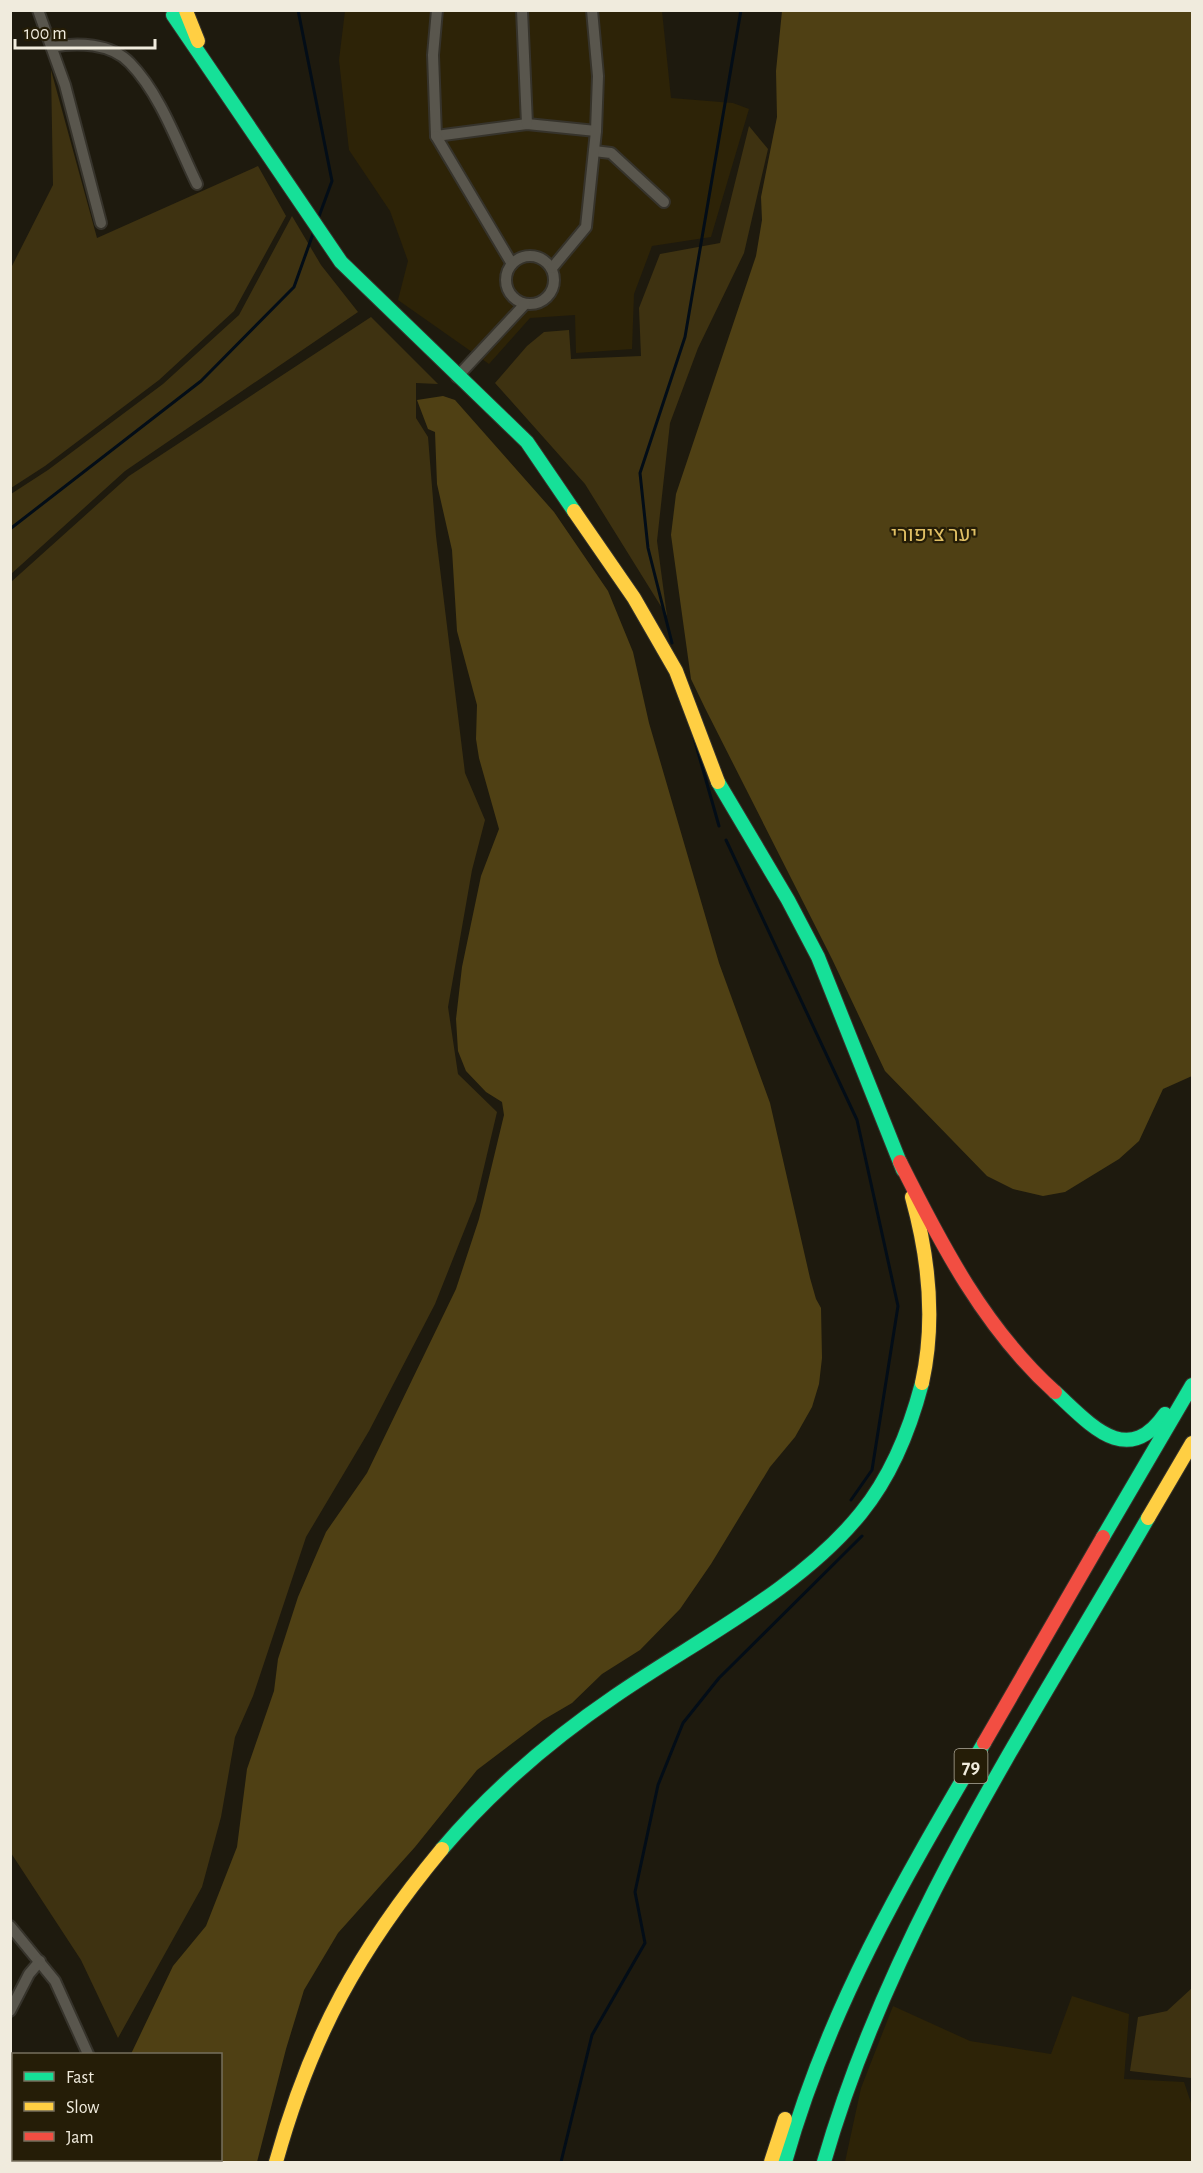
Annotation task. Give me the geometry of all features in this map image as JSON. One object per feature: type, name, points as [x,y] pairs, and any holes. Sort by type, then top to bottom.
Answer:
[{"type":"main road","points":[[177,12],[208,66],[341,262],[527,442],[634,598],[676,671],[716,778],[818,957],[900,1162],[914,1203],[928,1272],[929,1343],[912,1418],[885,1478],[849,1527],[805,1569],[568,1731],[504,1785],[469,1819],[400,1903],[345,1987],[306,2066],[276,2163]]},
{"type":"main road","points":[[900,1162],[941,1246],[985,1317],[1040,1380],[1089,1423],[1113,1440],[1123,1442],[1146,1437],[1155,1429],[1192,1373]]},
{"type":"main road","name":"79","points":[[785,2163],[793,2130],[836,2011],[892,1900],[1192,1385]]},
{"type":"main road","name":"79","points":[[824,2163],[840,2106],[869,2026],[912,1930],[942,1873],[1192,1443]]},
{"type":"main road","points":[[771,2163],[807,2060],[844,1975],[892,1900]]},
{"type":"street","points":[[38,10],[65,85],[101,223]]},
{"type":"street","points":[[437,10],[432,55],[436,136],[512,264]]},
{"type":"street","points":[[522,10],[527,124]]},
{"type":"street","points":[[552,268],[586,227],[596,131],[598,76],[592,10]]},
{"type":"street","points":[[52,47],[74,43],[100,47],[129,61],[150,90],[197,184]]},
{"type":"street","points":[[436,136],[527,124],[596,131]]},
{"type":"street","points":[[594,151],[611,153],[664,202]]},
{"type":"street","points":[[533,255],[547,262],[552,268],[555,284],[547,298],[540,302],[525,304],[517,300],[507,288],[506,280],[512,264],[525,256],[533,255]]},
{"type":"street","points":[[458,376],[525,304]]},
{"type":"street","points":[[10,1926],[40,1961],[65,1999],[87,2053]]},
{"type":"street","points":[[10,2011],[29,1974],[40,1961]]},
{"type":"shaded area","points":[[345,11],[662,11],[671,98],[733,103],[749,109],[711,237],[652,246],[634,294],[632,349],[576,353],[575,315],[530,318],[489,364],[398,300],[408,261],[390,211],[349,150],[339,60]]},
{"type":"shaded area","points":[[51,70],[97,238],[258,166],[286,216],[234,311],[159,380],[45,466],[11,488],[11,268],[53,185]]},
{"type":"shaded area","points":[[749,126],[768,149],[744,253],[698,348],[670,423],[657,541],[667,616],[585,484],[495,383],[527,346],[544,332],[569,330],[571,359],[641,356],[639,308],[660,254],[720,243]]},
{"type":"shaded area","points":[[292,216],[321,265],[358,312],[125,471],[11,574],[11,494],[48,470],[163,384],[239,315]]},
{"type":"shaded area","points":[[371,317],[438,384],[416,383],[416,418],[428,437],[436,536],[465,773],[485,820],[472,870],[448,1007],[458,1074],[497,1112],[476,1201],[435,1304],[369,1431],[306,1537],[253,1696],[235,1737],[221,1817],[202,1887],[118,2038],[81,1960],[11,1853],[11,582],[129,476]]},
{"type":"shaded area","points":[[1192,1988],[1192,2081],[1191,2078],[1130,2071],[1138,2017],[1167,2011]]},
{"type":"shaded area","points":[[1072,1996],[1129,2014],[1124,2079],[1184,2082],[1192,2106],[1192,2162],[845,2162],[861,2088],[893,2006],[970,2041],[1051,2054]]},
{"type":"green space","name":"יער ציפורי","points":[[782,11],[1192,11],[1192,1076],[1163,1089],[1139,1141],[1119,1159],[1065,1192],[1043,1196],[1013,1189],[987,1176],[885,1071],[832,959],[691,679],[671,535],[676,494],[756,256],[762,220],[761,197],[777,117],[776,71]]},
{"type":"green space","points":[[443,396],[455,400],[554,512],[608,591],[633,652],[649,723],[719,963],[770,1103],[810,1278],[821,1308],[822,1358],[819,1384],[812,1407],[795,1437],[770,1467],[711,1564],[680,1609],[640,1650],[602,1674],[572,1703],[543,1720],[477,1770],[415,1847],[338,1933],[304,1990],[286,2049],[257,2162],[104,2162],[222,2161],[222,2053],[131,2053],[173,1966],[206,1926],[237,1847],[247,1769],[274,1691],[278,1659],[298,1597],[326,1532],[367,1473],[456,1289],[479,1219],[504,1115],[502,1102],[486,1092],[466,1071],[458,1051],[456,1019],[462,967],[481,876],[499,829],[479,758],[476,739],[477,705],[457,631],[452,550],[437,484],[435,432],[428,429],[417,400]]},
{"type":"waterway","points":[[298,10],[332,181],[318,219]]},
{"type":"waterway","points":[[672,643],[648,548],[640,473],[685,337],[741,10]]},
{"type":"waterway","points":[[10,529],[201,381],[294,287],[314,231]]},
{"type":"waterway","points":[[694,738],[719,826]]},
{"type":"waterway","points":[[726,840],[857,1120],[898,1306],[872,1470],[851,1500]]},
{"type":"waterway","points":[[561,2162],[592,2035],[645,1943],[635,1892],[658,1785],[683,1723],[719,1678],[862,1536]]},
{"type":"traffic: fast","points":[[173,15],[341,262],[527,442],[574,511]]},
{"type":"traffic: fast","points":[[718,782],[788,900],[818,957],[903,1170]]},
{"type":"traffic: fast","points":[[442,1849],[502,1786],[568,1730],[646,1675],[777,1590],[836,1541],[861,1513],[891,1467],[906,1434],[922,1383]]},
{"type":"traffic: fast","points":[[1103,1537],[1192,1385]]},
{"type":"traffic: fast","points":[[1055,1392],[1095,1428],[1109,1436],[1123,1440],[1137,1438],[1151,1430],[1165,1414]]},
{"type":"traffic: fast","points":[[824,2162],[852,2076],[886,1992],[924,1911],[1010,1752],[1148,1518]]},
{"type":"traffic: fast","points":[[785,2162],[823,2050],[846,1997],[897,1895],[984,1743]]},
{"type":"traffic: slow","points":[[186,11],[198,41]]},
{"type":"traffic: slow","points":[[574,511],[634,598],[676,671],[718,782]]},
{"type":"traffic: slow","points":[[912,1197],[923,1243],[929,1289],[929,1336],[922,1383]]},
{"type":"traffic: slow","points":[[1148,1518],[1192,1443]]},
{"type":"traffic: slow","points":[[276,2162],[305,2074],[341,1996],[386,1922],[442,1849]]},
{"type":"traffic: slow","points":[[771,2162],[785,2119]]},
{"type":"traffic: jam","points":[[900,1162],[932,1225],[986,1314],[1007,1341],[1055,1392]]},
{"type":"traffic: jam","points":[[984,1743],[1103,1537]]}]
